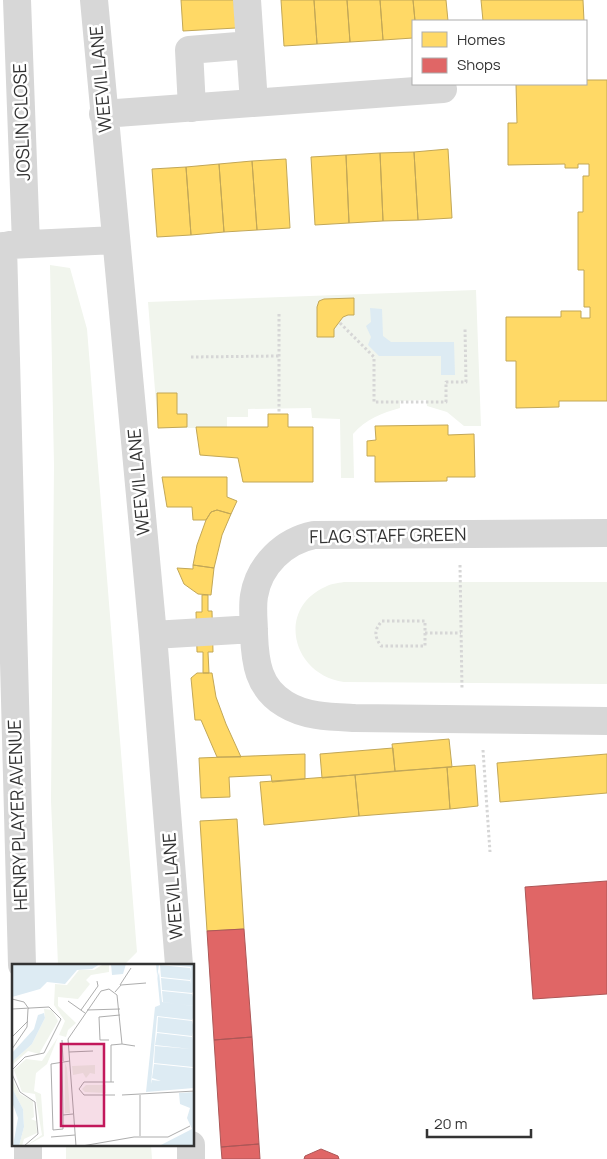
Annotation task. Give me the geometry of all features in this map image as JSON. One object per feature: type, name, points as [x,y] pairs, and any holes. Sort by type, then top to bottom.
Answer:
[{"type":"street","name":"JOSLIN CLOSE","points":[[10,245],[17,0]]},
{"type":"street","name":"WEEVIL LANE","points":[[94,0],[154,635],[179,964]]},
{"type":"street","points":[[247,0],[254,103]]},
{"type":"street","points":[[192,108],[188,50],[250,45]]},
{"type":"street","points":[[104,114],[444,89]]},
{"type":"street","points":[[10,245],[116,240]]},
{"type":"street","name":"HENRY PLAYER AVENUE","points":[[10,245],[22,964]]},
{"type":"street","name":"FLAG STAFF GREEN","points":[[607,533],[314,535],[300,538],[284,547],[272,558],[263,571],[254,597],[255,659],[259,672],[271,692],[286,704],[316,715],[331,717],[607,720]]},
{"type":"street","points":[[154,635],[254,629]]},
{"type":"street","points":[[28,1146],[28,1159]]},
{"type":"street","points":[[191,1146],[192,1159]]},
{"type":"path","points":[[279,314],[279,413]]},
{"type":"path","points":[[340,323],[374,357],[374,402],[446,402],[446,382],[466,382],[465,328]]},
{"type":"path","points":[[192,357],[279,356]]},
{"type":"path","points":[[460,534],[461,633],[490,852]]},
{"type":"path","points":[[382,621],[425,621],[425,633],[425,646],[381,646],[376,639],[376,631],[382,621]]},
{"type":"path","points":[[425,633],[461,633]]},
{"type":"shaded area","points":[[50,265],[70,268],[87,329],[137,952],[125,964],[58,964],[51,801],[54,465]]},
{"type":"shaded area","points":[[476,290],[481,426],[464,426],[447,412],[427,406],[426,400],[400,401],[400,408],[375,417],[363,424],[353,434],[354,478],[341,478],[340,419],[312,418],[311,408],[248,409],[248,417],[227,417],[227,428],[158,428],[148,302]]},
{"type":"shaded area","points":[[370,308],[382,309],[383,336],[391,342],[454,342],[455,375],[441,375],[441,356],[379,356],[368,345],[371,337],[366,326],[371,322]]},
{"type":"shaded area","points":[[344,582],[607,582],[607,684],[344,682],[326,677],[312,667],[302,655],[297,640],[296,625],[300,610],[310,597],[327,586]]},
{"type":"shaded area","points":[[66,1146],[151,1146],[152,1159],[66,1159]]},
{"type":"building: Homes","points":[[181,0],[234,0],[236,28],[183,31]]},
{"type":"building: Homes","points":[[281,0],[314,0],[317,44],[284,46]]},
{"type":"building: Homes","points":[[314,0],[347,0],[350,42],[317,44]]},
{"type":"building: Homes","points":[[347,0],[380,0],[383,40],[350,42]]},
{"type":"building: Homes","points":[[380,0],[413,0],[415,20],[412,20],[412,38],[383,40]]},
{"type":"building: Homes","points":[[413,0],[446,0],[448,20],[415,20]]},
{"type":"building: Homes","points":[[481,0],[583,0],[584,20],[483,20]]},
{"type":"building: Homes","points":[[587,80],[607,80],[607,401],[559,401],[559,407],[516,408],[516,361],[506,361],[506,317],[561,317],[561,311],[581,311],[581,318],[590,318],[590,307],[584,307],[584,270],[578,270],[578,212],[583,212],[583,176],[589,176],[589,164],[578,164],[578,168],[565,168],[565,164],[508,165],[508,123],[517,123],[516,85],[587,85]]},
{"type":"building: Homes","points":[[448,149],[452,218],[418,220],[414,152]]},
{"type":"building: Homes","points":[[414,152],[418,220],[383,221],[380,153]]},
{"type":"building: Homes","points":[[380,153],[383,221],[349,223],[346,155]]},
{"type":"building: Homes","points":[[346,155],[349,223],[315,225],[311,157]]},
{"type":"building: Homes","points":[[286,159],[290,228],[257,230],[252,161]]},
{"type":"building: Homes","points":[[252,161],[257,230],[224,232],[219,164]]},
{"type":"building: Homes","points":[[219,164],[224,232],[191,235],[186,167]]},
{"type":"building: Homes","points":[[186,167],[191,235],[157,237],[152,169]]},
{"type":"building: Homes","points":[[354,298],[354,315],[343,317],[334,329],[334,337],[317,337],[317,307],[319,301],[324,299]]},
{"type":"building: Homes","points":[[157,393],[177,393],[177,414],[187,414],[187,427],[158,428]]},
{"type":"building: Homes","points":[[268,414],[288,414],[288,427],[313,427],[313,482],[243,482],[238,458],[200,455],[196,427],[268,427]]},
{"type":"building: Homes","points":[[448,425],[448,435],[474,434],[475,477],[447,477],[447,481],[375,482],[375,456],[367,456],[367,441],[376,440],[375,426]]},
{"type":"building: Homes","points":[[162,477],[227,477],[227,497],[237,501],[231,514],[217,510],[211,512],[206,520],[193,520],[192,507],[167,507]]},
{"type":"building: Homes","points":[[217,510],[231,514],[222,535],[214,568],[193,565],[197,545],[206,520],[211,512]]},
{"type":"building: Homes","points":[[193,565],[214,568],[211,595],[198,594],[184,584],[177,568],[193,569]]},
{"type":"building: Homes","points":[[202,595],[208,595],[208,611],[212,611],[213,652],[208,652],[209,673],[203,673],[203,652],[197,652],[196,612],[202,612]]},
{"type":"building: Homes","points":[[197,673],[212,673],[216,697],[241,757],[217,757],[201,720],[195,720],[191,678]]},
{"type":"building: Homes","points":[[449,739],[452,767],[395,771],[392,744]]},
{"type":"building: Homes","points":[[393,748],[395,771],[322,778],[320,754]]},
{"type":"building: Homes","points":[[305,754],[305,779],[272,782],[271,775],[229,777],[230,797],[201,798],[199,758]]},
{"type":"building: Homes","points":[[607,754],[607,793],[500,802],[497,763]]},
{"type":"building: Homes","points":[[475,765],[478,806],[450,809],[447,767]]},
{"type":"building: Homes","points":[[447,767],[450,809],[359,816],[355,775]]},
{"type":"building: Homes","points":[[355,775],[359,816],[264,825],[260,782]]},
{"type":"building: Homes","points":[[237,819],[244,929],[207,931],[200,821]]},
{"type":"building: Shops","points":[[607,881],[607,994],[533,999],[525,887]]},
{"type":"building: Shops","points":[[244,929],[252,1037],[214,1040],[207,931]]},
{"type":"building: Shops","points":[[252,1037],[259,1144],[221,1147],[214,1040]]},
{"type":"building: Shops","points":[[259,1144],[260,1159],[222,1159],[221,1147]]},
{"type":"building: Shops","points":[[321,1149],[338,1156],[339,1159],[304,1159],[305,1156]]}]
